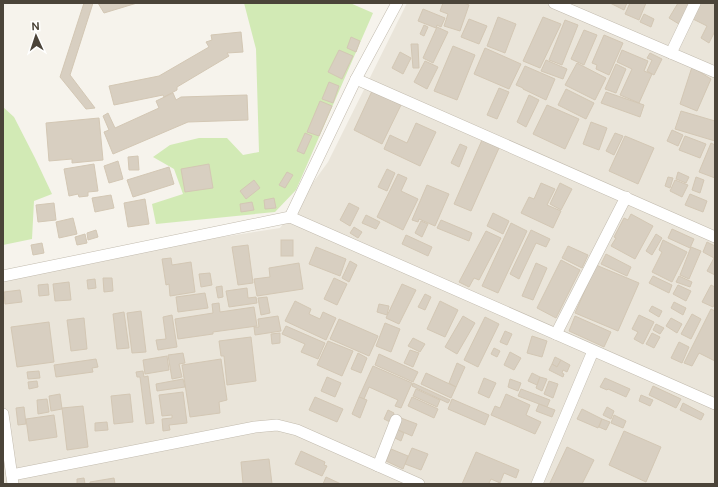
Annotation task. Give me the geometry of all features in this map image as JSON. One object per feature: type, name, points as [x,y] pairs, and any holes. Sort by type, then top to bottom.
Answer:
[{"type":"street","points":[[290,217],[356,79],[397,3]]},
{"type":"street","points":[[554,3],[579,8],[671,53],[715,72]]},
{"type":"street","points":[[671,53],[695,3]]},
{"type":"street","points":[[356,79],[715,237]]},
{"type":"street","points":[[556,334],[626,197]]},
{"type":"street","points":[[3,276],[290,217],[715,404]]},
{"type":"street","points":[[536,484],[593,351]]},
{"type":"street","points":[[3,414],[12,480],[255,427],[277,426],[298,430],[418,484]]},
{"type":"street","points":[[378,466],[396,420]]},
{"type":"shaded area","points":[[407,3],[715,3],[715,484],[3,484],[3,271],[280,228],[328,162]]},
{"type":"green space","points":[[244,3],[350,3],[373,13],[296,190],[275,212],[156,224],[152,204],[183,194],[174,169],[153,157],[170,145],[199,138],[227,138],[243,155],[259,152],[256,49]]},
{"type":"green space","points":[[3,107],[14,117],[52,194],[34,201],[32,239],[3,245]]},
{"type":"building","points":[[84,3],[93,3],[70,75],[95,108],[86,109],[60,77]]},
{"type":"building","points":[[98,3],[137,3],[104,13]]},
{"type":"building","points":[[443,3],[464,3],[469,5],[460,31],[444,26],[448,14],[440,11]]},
{"type":"building","points":[[610,3],[627,3],[624,10]]},
{"type":"building","points":[[630,3],[646,3],[639,20],[625,14]]},
{"type":"building","points":[[678,3],[691,3],[679,24],[669,18]]},
{"type":"building","points":[[698,3],[715,3],[715,31],[709,43],[701,38],[707,26],[691,18]]},
{"type":"building","points":[[423,9],[445,18],[441,27],[437,25],[436,28],[418,21]]},
{"type":"building","points":[[644,14],[654,19],[651,27],[640,22]]},
{"type":"building","points":[[498,17],[516,24],[505,53],[487,46]]},
{"type":"building","points":[[543,17],[561,24],[540,68],[523,61]]},
{"type":"building","points":[[469,19],[487,26],[479,44],[461,37]]},
{"type":"building","points":[[565,20],[578,25],[562,65],[549,60]]},
{"type":"building","points":[[424,25],[428,27],[424,36],[420,34]]},
{"type":"building","points":[[437,27],[448,32],[433,63],[423,58]]},
{"type":"building","points":[[584,30],[597,35],[584,65],[571,59]]},
{"type":"building","points":[[241,32],[243,52],[227,53],[229,56],[177,87],[177,90],[164,97],[163,95],[114,105],[109,86],[159,76],[209,47],[206,42],[212,40],[211,35]]},
{"type":"building","points":[[604,35],[623,43],[609,75],[596,69],[597,65],[592,63]]},
{"type":"building","points":[[351,37],[360,41],[356,52],[347,48]]},
{"type":"building","points":[[411,44],[418,44],[419,68],[413,68]]},
{"type":"building","points":[[453,46],[475,55],[457,100],[434,91]]},
{"type":"building","points":[[485,48],[521,64],[509,89],[474,74]]},
{"type":"building","points":[[339,50],[353,56],[342,79],[328,72]]},
{"type":"building","points":[[622,50],[648,61],[644,71],[652,74],[639,103],[620,95],[632,69],[617,62]]},
{"type":"building","points":[[400,52],[411,58],[403,74],[392,68]]},
{"type":"building","points":[[650,53],[662,59],[654,75],[647,71],[652,60],[647,58]]},
{"type":"building","points":[[546,60],[567,69],[563,79],[541,71]]},
{"type":"building","points":[[425,61],[438,67],[427,89],[414,82]]},
{"type":"building","points":[[577,63],[606,78],[595,100],[565,85]]},
{"type":"building","points":[[616,64],[626,69],[616,93],[605,89]]},
{"type":"building","points":[[525,66],[555,79],[546,100],[516,85]]},
{"type":"building","points":[[692,67],[711,79],[697,111],[680,104]]},
{"type":"building","points":[[329,82],[339,86],[333,103],[322,99]]},
{"type":"building","points":[[499,88],[509,92],[497,119],[487,115]]},
{"type":"building","points":[[566,89],[594,103],[586,119],[558,105]]},
{"type":"building","points":[[372,91],[401,105],[382,144],[354,130]]},
{"type":"building","points":[[606,92],[644,105],[640,117],[601,103]]},
{"type":"building","points":[[173,93],[176,100],[181,97],[247,95],[248,120],[188,122],[113,154],[104,132],[109,130],[103,116],[108,113],[115,128],[159,108],[156,101]]},
{"type":"building","points":[[529,95],[539,100],[526,127],[517,122]]},
{"type":"building","points":[[320,101],[332,106],[319,136],[307,132]]},
{"type":"building","points":[[547,105],[579,119],[565,149],[533,134]]},
{"type":"building","points":[[681,111],[715,121],[715,141],[675,129]]},
{"type":"building","points":[[99,118],[103,160],[72,163],[72,159],[49,161],[46,123]]},
{"type":"building","points":[[591,122],[607,128],[599,150],[583,144]]},
{"type":"building","points":[[416,123],[436,132],[420,166],[384,149],[390,135],[407,143]]},
{"type":"building","points":[[672,130],[683,135],[678,146],[667,141]]},
{"type":"building","points":[[305,133],[312,136],[304,154],[297,151]]},
{"type":"building","points":[[615,133],[623,136],[614,155],[606,151]]},
{"type":"building","points":[[625,136],[654,148],[638,184],[609,171]]},
{"type":"building","points":[[685,136],[706,144],[700,158],[679,150]]},
{"type":"building","points":[[482,140],[499,148],[471,211],[454,204]]},
{"type":"building","points":[[711,143],[715,145],[715,178],[699,172]]},
{"type":"building","points":[[460,144],[467,147],[459,167],[451,163]]},
{"type":"building","points":[[138,156],[139,170],[129,170],[128,157]]},
{"type":"building","points":[[118,161],[123,179],[109,183],[104,166]]},
{"type":"building","points":[[94,164],[98,191],[88,192],[88,196],[79,197],[78,194],[69,196],[64,169]]},
{"type":"building","points":[[209,164],[213,188],[185,192],[181,169]]},
{"type":"building","points":[[169,167],[174,184],[133,197],[127,180]]},
{"type":"building","points":[[387,169],[395,173],[387,191],[378,187]]},
{"type":"building","points":[[287,172],[293,175],[285,188],[279,185]]},
{"type":"building","points":[[678,172],[689,177],[686,183],[676,179]]},
{"type":"building","points":[[398,174],[407,178],[401,191],[418,199],[403,230],[377,217]]},
{"type":"building","points":[[668,177],[673,178],[670,188],[665,186]]},
{"type":"building","points":[[696,177],[704,180],[700,193],[692,190]]},
{"type":"building","points":[[254,180],[260,188],[246,199],[240,191]]},
{"type":"building","points":[[675,180],[688,185],[682,197],[670,191]]},
{"type":"building","points":[[541,183],[555,189],[547,205],[561,211],[553,228],[521,213],[529,197],[534,199]]},
{"type":"building","points":[[560,183],[572,189],[561,210],[550,204]]},
{"type":"building","points":[[427,185],[449,194],[435,226],[419,219],[418,222],[412,220]]},
{"type":"building","points":[[690,194],[707,201],[703,212],[685,205]]},
{"type":"building","points":[[111,195],[114,208],[95,212],[92,198]]},
{"type":"building","points":[[274,198],[276,208],[265,209],[264,200]]},
{"type":"building","points":[[145,199],[149,224],[128,227],[124,203]]},
{"type":"building","points":[[252,202],[254,210],[241,212],[240,204]]},
{"type":"building","points":[[54,203],[56,220],[38,222],[36,205]]},
{"type":"building","points":[[349,203],[359,208],[350,226],[340,220]]},
{"type":"building","points":[[493,213],[509,221],[503,234],[487,226]]},
{"type":"building","points":[[631,214],[653,226],[635,259],[611,246],[624,218],[628,220]]},
{"type":"building","points":[[366,215],[380,222],[376,229],[362,223]]},
{"type":"building","points":[[73,218],[77,234],[59,238],[56,222]]},
{"type":"building","points":[[441,220],[472,233],[469,241],[437,228]]},
{"type":"building","points":[[421,221],[428,224],[422,237],[415,233]]},
{"type":"building","points":[[511,223],[527,231],[498,293],[482,286]]},
{"type":"building","points":[[354,227],[362,232],[358,238],[350,233]]},
{"type":"building","points":[[672,229],[694,239],[690,248],[668,238]]},
{"type":"building","points":[[96,230],[98,237],[88,240],[87,233]]},
{"type":"building","points":[[531,230],[550,239],[546,247],[536,243],[519,279],[510,274]]},
{"type":"building","points":[[486,231],[501,238],[479,280],[474,278],[469,287],[459,282]]},
{"type":"building","points":[[85,234],[87,243],[77,245],[75,237]]},
{"type":"building","points":[[656,234],[662,238],[652,255],[646,251]]},
{"type":"building","points":[[406,235],[432,247],[428,256],[402,244]]},
{"type":"building","points":[[281,240],[293,240],[293,256],[281,256]]},
{"type":"building","points":[[663,240],[687,252],[672,282],[652,272],[662,252],[659,250]]},
{"type":"building","points":[[707,242],[715,246],[715,275],[707,271],[714,258],[703,252]]},
{"type":"building","points":[[42,243],[44,253],[33,255],[31,245]]},
{"type":"building","points":[[248,245],[253,283],[238,285],[232,247]]},
{"type":"building","points":[[568,246],[588,255],[582,268],[562,258]]},
{"type":"building","points":[[316,247],[346,259],[340,276],[309,264]]},
{"type":"building","points":[[691,247],[701,251],[689,279],[680,275]]},
{"type":"building","points":[[606,254],[631,267],[627,276],[601,264]]},
{"type":"building","points":[[171,258],[172,265],[191,262],[195,292],[170,296],[169,284],[166,285],[162,259]]},
{"type":"building","points":[[561,260],[580,270],[556,318],[537,308]]},
{"type":"building","points":[[350,261],[357,265],[349,282],[342,278]]},
{"type":"building","points":[[299,263],[303,289],[257,296],[254,279],[270,277],[269,268]]},
{"type":"building","points":[[536,263],[547,268],[533,300],[522,296]]},
{"type":"building","points":[[596,265],[639,283],[618,331],[575,313]]},
{"type":"building","points":[[210,273],[212,285],[201,287],[199,274]]},
{"type":"building","points":[[653,276],[672,285],[669,293],[649,283]]},
{"type":"building","points":[[679,276],[692,282],[690,287],[676,282]]},
{"type":"building","points":[[103,278],[112,278],[113,291],[104,292]]},
{"type":"building","points":[[334,278],[347,284],[337,305],[324,299]]},
{"type":"building","points":[[95,279],[96,288],[88,289],[87,280]]},
{"type":"building","points":[[69,282],[71,300],[55,301],[53,284]]},
{"type":"building","points":[[48,284],[49,295],[39,296],[38,285]]},
{"type":"building","points":[[402,284],[416,290],[399,324],[386,318]]},
{"type":"building","points":[[678,285],[691,291],[686,301],[673,294]]},
{"type":"building","points":[[711,285],[715,287],[715,303],[713,307],[702,302]]},
{"type":"building","points":[[222,286],[223,297],[218,298],[216,287]]},
{"type":"building","points":[[247,288],[248,298],[256,297],[257,303],[229,307],[226,291]]},
{"type":"building","points":[[20,290],[22,302],[5,304],[4,292]]},
{"type":"building","points":[[205,293],[208,308],[178,312],[176,297]]},
{"type":"building","points":[[425,294],[431,297],[425,310],[418,307]]},
{"type":"building","points":[[267,297],[270,313],[261,315],[258,298]]},
{"type":"building","points":[[295,301],[311,309],[309,314],[320,319],[323,312],[336,318],[326,340],[285,321]]},
{"type":"building","points":[[440,301],[458,310],[445,337],[427,329]]},
{"type":"building","points":[[674,302],[686,308],[683,315],[671,308]]},
{"type":"building","points":[[219,303],[220,312],[254,307],[257,326],[213,332],[213,334],[178,339],[175,319],[213,313],[212,304]]},
{"type":"building","points":[[379,304],[389,306],[387,315],[377,312]]},
{"type":"building","points":[[652,306],[662,311],[659,317],[649,311]]},
{"type":"building","points":[[711,309],[715,311],[715,361],[699,353],[692,366],[684,363]]},
{"type":"building","points":[[141,311],[146,352],[132,353],[127,313]]},
{"type":"building","points":[[124,312],[129,348],[117,349],[113,314]]},
{"type":"building","points":[[692,314],[701,319],[691,339],[681,334]]},
{"type":"building","points":[[172,315],[177,347],[158,350],[156,340],[166,339],[163,317]]},
{"type":"building","points":[[639,315],[654,322],[643,344],[634,339],[638,332],[632,329]]},
{"type":"building","points":[[278,316],[281,331],[255,335],[254,327],[259,327],[258,319]]},
{"type":"building","points":[[463,316],[475,323],[457,354],[445,347]]},
{"type":"building","points":[[575,316],[611,332],[604,347],[569,331]]},
{"type":"building","points":[[485,317],[499,324],[478,367],[464,360]]},
{"type":"building","points":[[84,318],[87,349],[71,351],[67,320]]},
{"type":"building","points":[[671,318],[682,324],[677,333],[666,326]]},
{"type":"building","points":[[339,319],[378,336],[369,356],[330,339]]},
{"type":"building","points":[[49,322],[54,362],[17,367],[11,327]]},
{"type":"building","points":[[385,323],[400,329],[391,352],[376,346]]},
{"type":"building","points":[[656,324],[664,328],[660,334],[653,330]]},
{"type":"building","points":[[286,326],[325,343],[318,359],[301,352],[305,344],[282,334]]},
{"type":"building","points":[[505,331],[512,334],[507,345],[500,342]]},
{"type":"building","points":[[280,333],[280,343],[272,344],[271,334]]},
{"type":"building","points":[[652,333],[660,337],[654,348],[646,344]]},
{"type":"building","points":[[532,336],[547,341],[542,357],[527,353]]},
{"type":"building","points":[[251,337],[256,381],[227,385],[224,356],[221,356],[219,341]]},
{"type":"building","points":[[413,338],[425,344],[420,352],[408,346]]},
{"type":"building","points":[[328,341],[353,351],[342,376],[317,365]]},
{"type":"building","points":[[679,342],[689,347],[682,363],[671,358]]},
{"type":"building","points":[[494,348],[500,351],[497,357],[491,354]]},
{"type":"building","points":[[410,350],[419,353],[413,367],[404,363]]},
{"type":"building","points":[[510,352],[521,358],[514,370],[504,365]]},
{"type":"building","points":[[183,353],[185,363],[179,364],[182,377],[172,379],[168,355]]},
{"type":"building","points":[[358,353],[367,358],[361,373],[351,369]]},
{"type":"building","points":[[379,354],[418,372],[413,382],[375,365]]},
{"type":"building","points":[[167,356],[169,370],[145,374],[143,360]]},
{"type":"building","points":[[555,357],[561,360],[557,367],[552,364]]},
{"type":"building","points":[[96,359],[98,367],[92,368],[93,372],[56,377],[54,365]]},
{"type":"building","points":[[221,359],[227,400],[219,402],[220,413],[190,417],[182,365]]},
{"type":"building","points":[[561,360],[570,365],[567,372],[563,370],[563,377],[549,370],[552,364],[557,367]]},
{"type":"building","points":[[457,363],[465,367],[456,387],[449,383]]},
{"type":"building","points":[[373,366],[412,383],[401,408],[395,406],[398,400],[369,387],[364,399],[359,397]]},
{"type":"building","points":[[39,371],[40,378],[28,379],[27,372]]},
{"type":"building","points":[[143,371],[144,377],[148,376],[154,423],[146,424],[140,377],[137,377],[136,372]]},
{"type":"building","points":[[426,373],[456,387],[451,398],[421,384]]},
{"type":"building","points":[[532,373],[540,377],[537,385],[528,381]]},
{"type":"building","points":[[327,377],[341,383],[335,397],[321,391]]},
{"type":"building","points":[[540,377],[547,379],[542,391],[536,388]]},
{"type":"building","points":[[484,378],[496,383],[489,398],[478,393]]},
{"type":"building","points":[[605,378],[630,389],[626,397],[600,387]]},
{"type":"building","points":[[183,379],[185,387],[157,391],[156,384]]},
{"type":"building","points":[[510,379],[521,383],[518,391],[508,387]]},
{"type":"building","points":[[37,381],[38,387],[29,389],[28,382]]},
{"type":"building","points":[[549,381],[558,384],[553,398],[544,394]]},
{"type":"building","points":[[413,383],[450,400],[448,403],[412,386]]},
{"type":"building","points":[[653,386],[681,399],[676,408],[649,395]]},
{"type":"building","points":[[416,389],[440,400],[437,407],[413,396]]},
{"type":"building","points":[[521,389],[550,400],[547,407],[518,396]]},
{"type":"building","points":[[183,392],[187,423],[169,425],[170,430],[163,431],[162,419],[172,418],[172,415],[162,416],[159,395]]},
{"type":"building","points":[[60,394],[62,409],[51,411],[49,396]]},
{"type":"building","points":[[130,394],[133,422],[114,424],[111,396]]},
{"type":"building","points":[[506,394],[530,405],[526,415],[541,422],[535,434],[491,415],[495,406],[500,408]]},
{"type":"building","points":[[641,395],[653,400],[650,406],[639,401]]},
{"type":"building","points":[[315,397],[343,409],[337,422],[309,410]]},
{"type":"building","points":[[359,397],[367,400],[360,418],[352,414]]},
{"type":"building","points":[[412,397],[438,409],[434,418],[408,406]]},
{"type":"building","points":[[47,399],[49,412],[38,414],[37,400]]},
{"type":"building","points":[[452,399],[489,415],[485,425],[448,409]]},
{"type":"building","points":[[683,403],[704,414],[701,420],[680,410]]},
{"type":"building","points":[[539,404],[555,410],[552,417],[536,411]]},
{"type":"building","points":[[83,406],[88,447],[67,450],[62,408]]},
{"type":"building","points":[[24,407],[26,424],[18,425],[16,408]]},
{"type":"building","points":[[607,407],[614,411],[611,419],[603,415]]},
{"type":"building","points":[[582,409],[602,419],[598,428],[577,419]]},
{"type":"building","points":[[388,410],[394,413],[390,422],[384,419]]},
{"type":"building","points":[[54,415],[57,437],[29,441],[26,419]]},
{"type":"building","points":[[614,415],[626,421],[623,428],[611,423]]},
{"type":"building","points":[[401,418],[417,424],[412,436],[396,429]]},
{"type":"building","points":[[602,419],[610,422],[606,430],[599,427]]},
{"type":"building","points":[[107,422],[108,430],[95,431],[95,423]]},
{"type":"building","points":[[396,429],[404,433],[401,441],[393,437]]},
{"type":"building","points":[[624,431],[661,447],[646,482],[609,465]]},
{"type":"building","points":[[567,447],[594,460],[582,484],[551,484],[550,483]]},
{"type":"building","points":[[412,448],[428,454],[421,470],[405,464]]},
{"type":"building","points":[[391,449],[408,456],[403,469],[386,461]]},
{"type":"building","points":[[301,451],[325,462],[324,465],[327,466],[322,476],[295,464]]},
{"type":"building","points":[[476,452],[519,470],[516,478],[504,473],[500,483],[491,479],[489,483],[491,484],[462,484]]},
{"type":"building","points":[[269,459],[272,484],[243,484],[241,462]]},
{"type":"building","points":[[326,477],[341,484],[323,484]]},
{"type":"building","points":[[84,478],[85,484],[77,484],[77,479]]},
{"type":"building","points":[[114,478],[115,484],[90,484],[90,482]]}]
